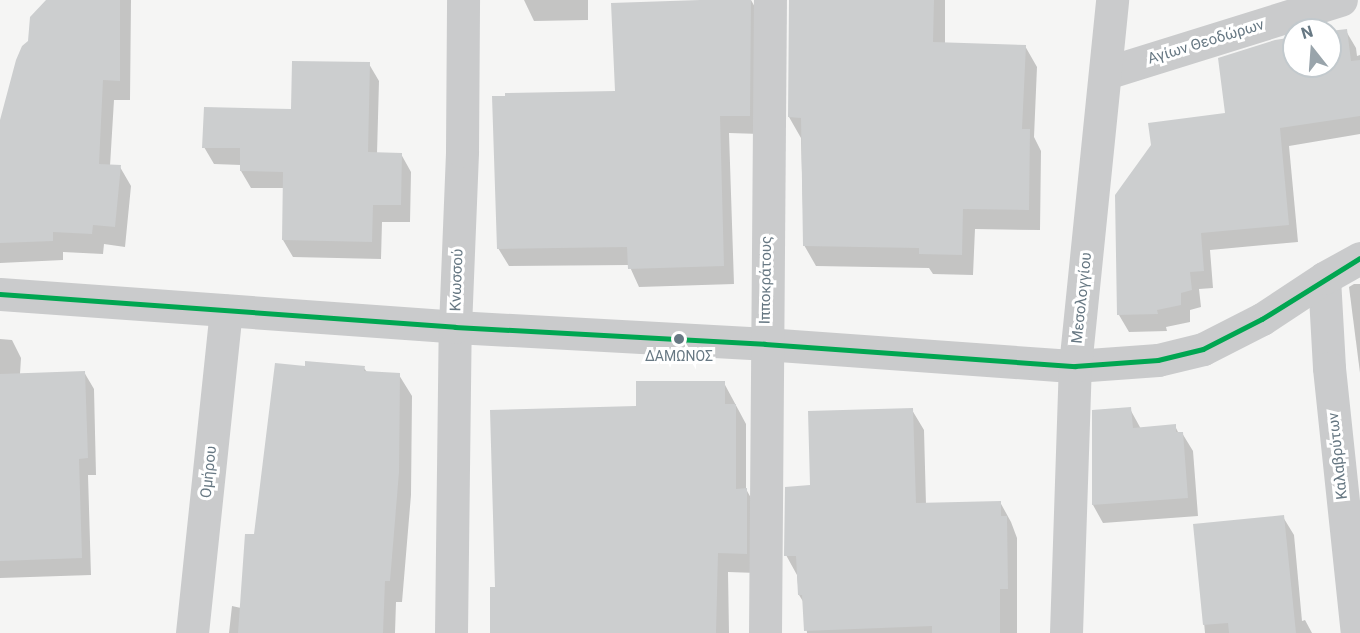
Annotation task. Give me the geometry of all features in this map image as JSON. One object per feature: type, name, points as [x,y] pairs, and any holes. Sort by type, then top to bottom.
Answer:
[{"type":"street","name":"Κνωσσού","points":[[451,633],[455,327],[462,151],[463,0]]},
{"type":"street","name":"Ιπποκράτους","points":[[765,633],[765,344],[770,0]]},
{"type":"street","name":"Μεσολογγίου","points":[[1066,633],[1075,366],[1112,0]]},
{"type":"street","name":"Αγίων Θεοδώρων","points":[[1106,73],[1341,0]]},
{"type":"street","points":[[0,294],[455,327],[765,344],[1075,366],[1158,360],[1203,349],[1262,319],[1324,278],[1360,258]]},
{"type":"street","name":"Καλαβρύτων","points":[[1324,278],[1329,368],[1357,633]]},
{"type":"street","name":"Ομήρου","points":[[192,633],[226,311]]},
{"type":"building","points":[[46,0],[120,0],[120,81],[103,80],[99,164],[121,165],[115,227],[93,225],[92,234],[53,232],[53,241],[0,243],[0,120],[16,60],[22,46],[28,41],[30,17]]},
{"type":"building","points":[[751,0],[750,116],[720,116],[724,266],[628,269],[627,247],[497,249],[492,96],[505,96],[505,93],[615,91],[611,3]]},
{"type":"building","points":[[789,0],[934,0],[933,42],[1026,45],[1022,129],[1030,129],[1029,210],[963,209],[962,255],[919,254],[919,248],[803,246],[801,118],[788,117]]},
{"type":"building","points":[[1347,29],[1351,61],[1360,60],[1360,116],[1280,128],[1289,225],[1201,233],[1204,271],[1190,272],[1192,290],[1181,293],[1181,305],[1157,310],[1158,314],[1117,315],[1115,195],[1151,145],[1148,123],[1225,113],[1218,58],[1275,40],[1282,39],[1282,78],[1342,78],[1342,30]]},
{"type":"building","points":[[292,61],[370,62],[368,152],[402,153],[401,205],[373,205],[372,242],[282,240],[283,172],[240,171],[240,148],[202,148],[204,107],[291,109]]},
{"type":"building","points":[[305,361],[365,366],[364,371],[400,373],[399,472],[390,581],[385,581],[383,633],[238,633],[245,534],[254,534],[275,363],[305,366]]},
{"type":"building","points":[[85,371],[88,458],[79,459],[82,558],[0,561],[0,374]]},
{"type":"building","points":[[636,381],[725,381],[725,404],[736,404],[736,489],[747,488],[747,554],[718,553],[716,633],[490,633],[490,587],[495,587],[490,410],[636,406]]},
{"type":"building","points":[[1131,407],[1133,428],[1176,424],[1176,432],[1183,432],[1188,498],[1092,505],[1092,410]]},
{"type":"building","points":[[913,408],[916,503],[1001,501],[1001,516],[1007,516],[1008,589],[1000,589],[1000,633],[932,633],[932,626],[804,631],[802,595],[798,595],[796,556],[784,556],[785,487],[810,485],[808,411]]},
{"type":"building","points":[[1284,515],[1296,633],[1229,633],[1228,623],[1203,625],[1193,524]]},
{"type":"transit line","points":[[0,294],[455,327],[765,344],[1075,366],[1158,360],[1203,349],[1262,319],[1360,258]]},
{"type":"place","name":"ΔΑΜΩΝΟΣ","points":[[679,339]]}]
